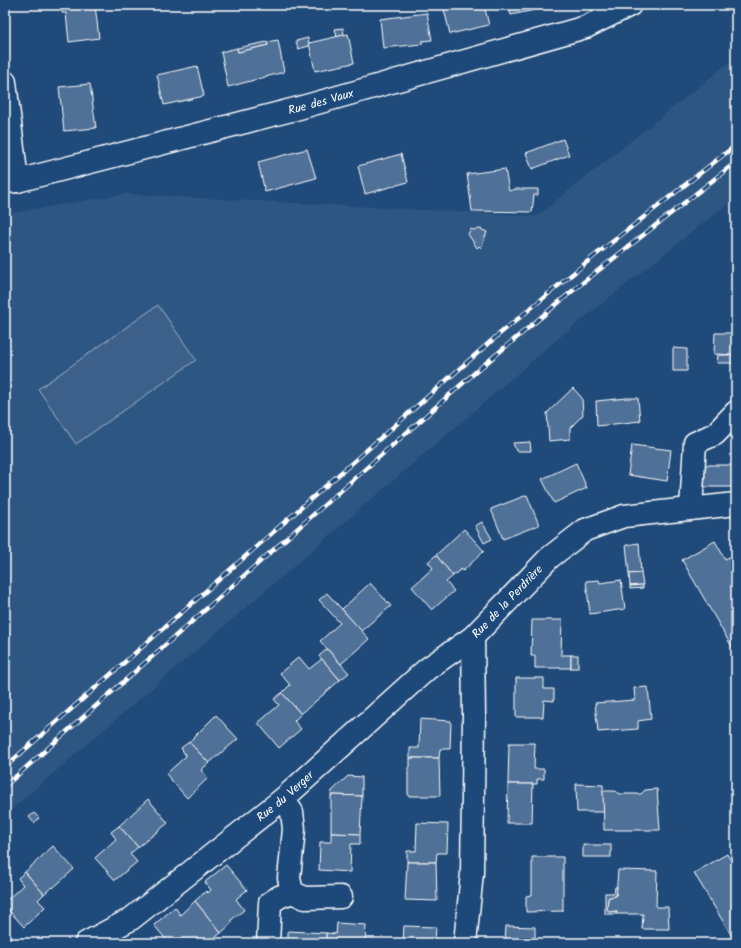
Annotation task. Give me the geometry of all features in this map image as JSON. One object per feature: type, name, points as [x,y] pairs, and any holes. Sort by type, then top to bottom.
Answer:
[{"type":"street","name":"Rue des Vaux","points":[[11,181],[299,108],[586,27],[630,5]]},
{"type":"street","points":[[5,82],[11,181]]},
{"type":"street","points":[[691,509],[695,443],[715,434],[736,412]]},
{"type":"street","name":"Rue de la Perdrière","points":[[465,943],[472,873],[474,717],[473,637],[549,558],[586,530],[624,516],[736,504]]},
{"type":"street","name":"Rue du Verger","points":[[86,943],[130,919],[283,799],[427,669],[473,637]]},
{"type":"street","points":[[283,799],[292,812],[293,824],[289,878],[292,892]]},
{"type":"street","points":[[268,943],[270,903],[279,897],[292,892],[305,898],[341,897]]},
{"type":"shaded area","points":[[736,57],[736,197],[560,337],[5,815],[5,214],[126,194],[537,216]]},
{"type":"shaded area","points":[[158,305],[196,360],[76,444],[38,389]]},
{"type":"building","points":[[61,5],[95,5],[99,38],[69,42],[66,13],[62,13]]},
{"type":"building","points":[[443,5],[484,5],[489,25],[450,34]]},
{"type":"building","points":[[508,5],[558,5],[511,15]]},
{"type":"building","points":[[427,13],[432,40],[422,41],[422,44],[383,48],[380,19]]},
{"type":"building","points":[[343,28],[344,35],[337,37],[335,29]]},
{"type":"building","points":[[348,34],[354,63],[315,71],[309,43]]},
{"type":"building","points":[[308,38],[309,46],[298,49],[296,41]]},
{"type":"building","points":[[278,40],[284,72],[228,87],[221,52],[237,48],[238,52],[268,45],[267,42]]},
{"type":"building","points":[[267,42],[268,45],[238,52],[237,48]]},
{"type":"building","points":[[197,66],[204,96],[164,105],[157,75]]},
{"type":"building","points":[[90,84],[96,128],[64,131],[59,87]]},
{"type":"building","points":[[563,139],[569,155],[532,169],[526,153]]},
{"type":"building","points":[[307,149],[316,178],[265,192],[258,162]]},
{"type":"building","points":[[401,154],[408,182],[365,194],[358,166]]},
{"type":"building","points":[[505,169],[509,191],[516,189],[538,189],[538,195],[534,195],[532,212],[472,211],[467,174]]},
{"type":"building","points":[[471,229],[480,229],[487,232],[481,248],[479,246],[477,248],[468,234]]},
{"type":"building","points":[[715,333],[736,333],[736,355],[714,354]]},
{"type":"building","points":[[673,348],[687,349],[687,371],[673,371]]},
{"type":"building","points":[[718,355],[736,355],[736,363],[717,363]]},
{"type":"building","points":[[573,388],[582,398],[583,415],[570,428],[570,439],[549,441],[547,413]]},
{"type":"building","points":[[638,398],[640,421],[597,426],[596,401]]},
{"type":"building","points":[[530,442],[531,451],[516,451],[513,443]]},
{"type":"building","points":[[632,445],[671,450],[667,481],[628,475]]},
{"type":"building","points":[[576,463],[587,488],[554,503],[542,479]]},
{"type":"building","points":[[704,465],[736,465],[736,487],[703,487]]},
{"type":"building","points":[[527,495],[539,525],[503,539],[491,509]]},
{"type":"building","points":[[482,522],[492,539],[484,543],[475,526]]},
{"type":"building","points":[[464,529],[484,551],[463,571],[461,569],[453,576],[436,555]]},
{"type":"building","points":[[715,541],[725,559],[732,556],[736,563],[736,565],[731,569],[736,578],[736,654],[682,560]]},
{"type":"building","points":[[639,543],[641,573],[629,574],[626,545]]},
{"type":"building","points":[[436,555],[453,576],[446,582],[454,591],[432,610],[412,587],[433,568],[428,562]]},
{"type":"building","points":[[641,573],[643,585],[630,586],[629,574]]},
{"type":"building","points":[[599,580],[600,583],[621,580],[625,609],[590,614],[586,581]]},
{"type":"building","points":[[370,583],[391,606],[361,631],[342,609]]},
{"type":"building","points":[[643,585],[643,588],[630,589],[630,586]]},
{"type":"building","points":[[327,593],[369,639],[341,664],[320,641],[340,623],[319,600]]},
{"type":"building","points":[[532,620],[562,620],[561,655],[571,655],[571,668],[535,668],[535,656],[531,656]]},
{"type":"building","points":[[327,649],[349,673],[340,680],[319,656]]},
{"type":"building","points":[[571,655],[578,655],[578,668],[571,668]]},
{"type":"building","points":[[299,657],[309,669],[322,659],[340,680],[301,714],[282,693],[290,685],[280,673]]},
{"type":"building","points":[[516,678],[544,678],[544,689],[554,689],[554,701],[544,700],[543,717],[516,717]]},
{"type":"building","points":[[648,687],[651,719],[638,721],[638,729],[598,732],[595,703],[635,700],[634,688]]},
{"type":"building","points":[[282,693],[301,714],[294,721],[301,729],[279,748],[258,723],[279,705],[274,699]]},
{"type":"building","points":[[216,715],[238,739],[209,763],[189,742]]},
{"type":"building","points":[[420,719],[451,721],[450,749],[440,749],[439,758],[410,758],[410,748],[419,748]]},
{"type":"building","points":[[189,742],[209,763],[201,770],[208,778],[187,798],[166,774],[186,756],[181,748]]},
{"type":"building","points":[[509,743],[535,743],[534,769],[544,769],[544,779],[537,779],[537,784],[508,784]]},
{"type":"building","points":[[410,758],[439,758],[440,796],[408,796],[408,767],[410,767]]},
{"type":"building","points":[[348,776],[362,777],[362,796],[331,795],[332,791]]},
{"type":"building","points":[[508,784],[533,784],[532,823],[507,823]]},
{"type":"building","points":[[576,784],[603,785],[604,812],[577,812]]},
{"type":"building","points":[[657,789],[660,830],[604,830],[603,791],[615,791],[619,794],[641,794],[645,790]]},
{"type":"building","points":[[331,795],[362,796],[360,834],[331,833]]},
{"type":"building","points":[[148,799],[168,823],[138,847],[119,826]]},
{"type":"building","points":[[34,813],[39,818],[34,823],[29,817]]},
{"type":"building","points":[[417,823],[448,824],[447,853],[437,853],[436,862],[407,862],[407,851],[416,851]]},
{"type":"building","points":[[119,826],[138,847],[130,854],[137,862],[115,880],[95,858],[116,839],[111,832]]},
{"type":"building","points":[[331,833],[360,834],[360,844],[351,844],[350,872],[319,870],[320,842],[331,842]]},
{"type":"building","points":[[583,845],[611,845],[611,857],[583,857]]},
{"type":"building","points":[[53,846],[74,869],[44,894],[25,872]]},
{"type":"building","points":[[727,854],[736,870],[736,943],[694,873]]},
{"type":"building","points":[[532,857],[563,857],[563,911],[526,912],[526,896],[532,895]]},
{"type":"building","points":[[407,862],[436,862],[437,901],[405,900]]},
{"type":"building","points":[[226,865],[247,890],[236,899],[244,910],[231,920],[233,922],[221,933],[195,901],[206,891],[208,893],[211,890],[205,882]]},
{"type":"building","points":[[618,870],[657,871],[656,907],[668,907],[669,929],[642,929],[643,914],[616,914],[617,911],[609,912],[607,909],[608,898],[616,896]]},
{"type":"building","points":[[25,872],[44,894],[38,900],[45,907],[24,927],[5,906],[5,902],[23,885],[18,878]]},
{"type":"building","points":[[615,887],[617,887],[616,896],[608,898],[607,909],[609,912],[617,911],[616,914],[605,914],[605,893],[614,893]]},
{"type":"building","points":[[195,901],[221,933],[209,942],[208,940],[205,943],[188,943],[186,941],[183,943],[169,943],[154,925],[175,907],[180,915]]},
{"type":"building","points":[[337,923],[366,925],[365,943],[326,943],[326,933],[336,934]]},
{"type":"building","points":[[404,926],[436,927],[435,943],[403,943]]},
{"type":"building","points":[[506,926],[535,927],[535,943],[505,943]]},
{"type":"building","points":[[288,931],[326,933],[326,943],[288,943]]},
{"type":"railway","points":[[5,767],[497,336],[593,257],[736,145]]},
{"type":"railway","points":[[5,786],[479,369],[576,288],[736,162]]}]
